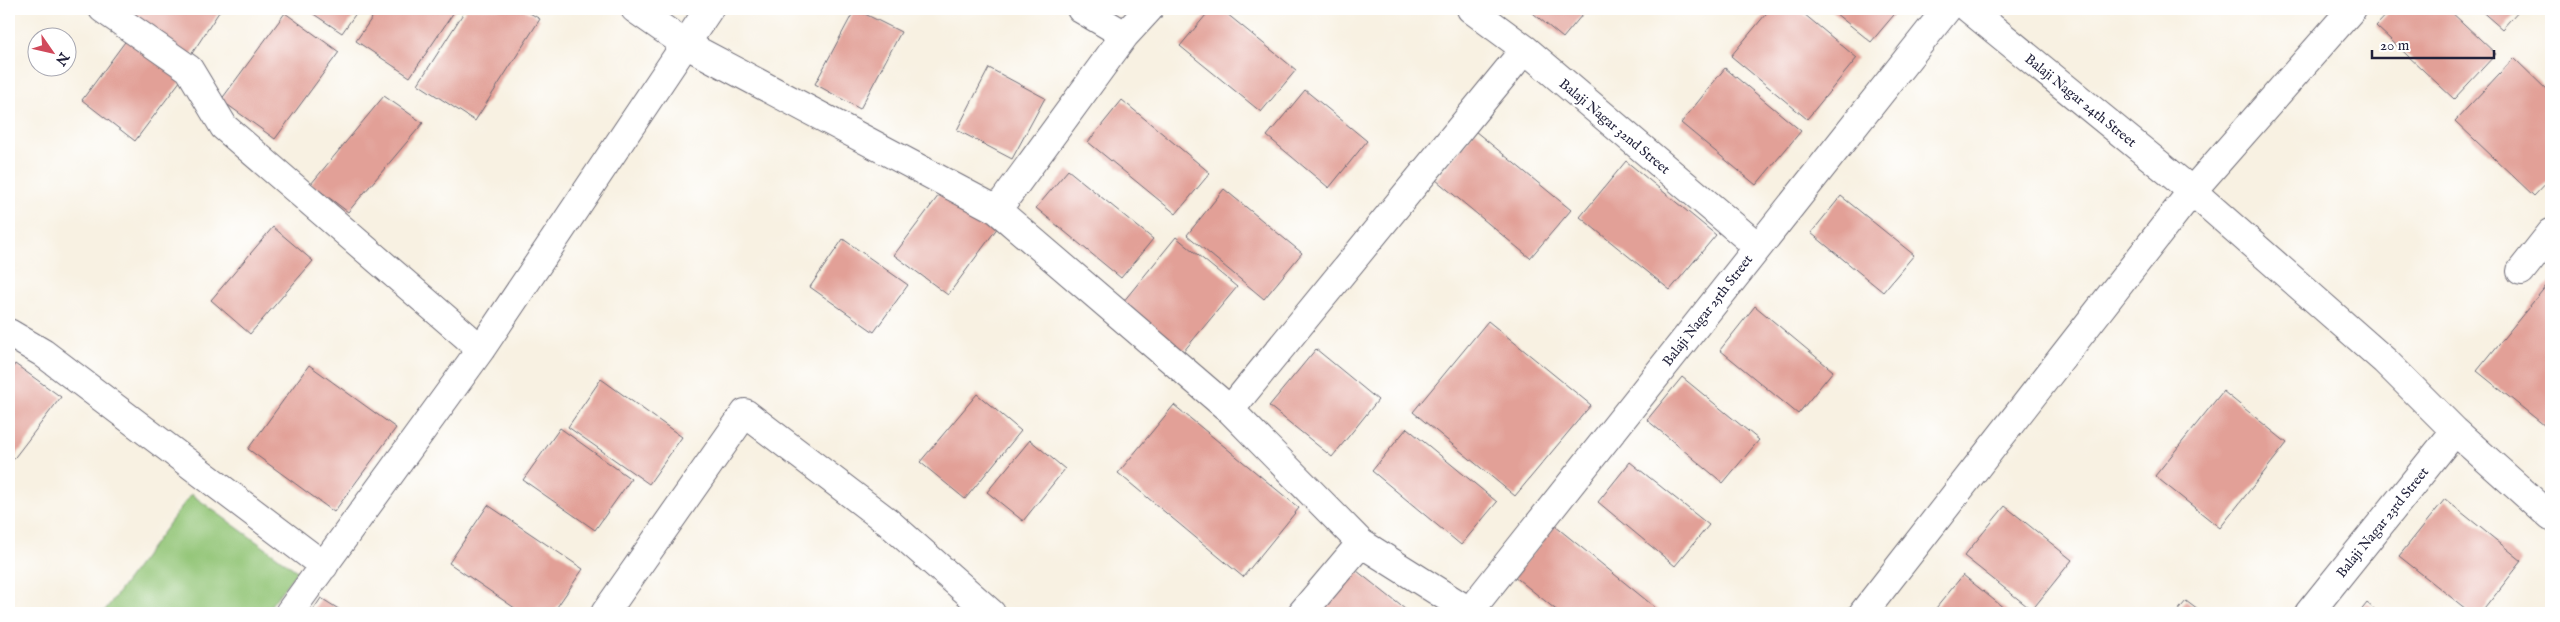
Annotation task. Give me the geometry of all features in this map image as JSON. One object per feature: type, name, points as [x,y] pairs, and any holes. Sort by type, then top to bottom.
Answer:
[{"type":"street","points":[[103,9],[189,68],[224,128],[482,349]]},
{"type":"street","points":[[635,9],[685,44],[997,210],[1230,410],[1361,544],[1470,612]]},
{"type":"street","points":[[289,613],[482,349],[709,9]]},
{"type":"street","points":[[1081,9],[1125,34]]},
{"type":"street","points":[[997,210],[1125,34],[1149,9]]},
{"type":"street","name":"Balaji Nagar 32nd Street","points":[[1471,9],[1525,49],[1757,246]]},
{"type":"street","name":"Balaji Nagar 25th Street","points":[[1470,612],[1757,246],[1947,9]]},
{"type":"street","name":"Balaji Nagar 24th Street","points":[[1969,9],[2192,191],[2385,361],[2454,431],[2551,517]]},
{"type":"street","points":[[1863,613],[2192,191],[2352,9]]},
{"type":"street","points":[[1230,410],[1525,49]]},
{"type":"street","points":[[2521,271],[2551,233]]},
{"type":"street","points":[[9,333],[42,353],[324,566]]},
{"type":"street","points":[[604,613],[745,414],[888,522],[991,613]]},
{"type":"street","name":"Balaji Nagar 23rd Street","points":[[2309,613],[2454,431]]},
{"type":"street","points":[[1302,613],[1361,544]]},
{"type":"green space","points":[[191,494],[297,571],[265,613],[103,613]]},
{"type":"building","points":[[132,9],[221,9],[189,58],[128,16]]},
{"type":"building","points":[[306,9],[359,9],[342,33]]},
{"type":"building","points":[[378,9],[456,9],[410,77],[356,41]]},
{"type":"building","points":[[466,9],[523,9],[540,19],[475,121],[418,84]]},
{"type":"building","points":[[855,9],[901,32],[860,109],[815,84]]},
{"type":"building","points":[[1211,9],[1221,9],[1296,70],[1261,112],[1180,46]]},
{"type":"building","points":[[1528,9],[1587,9],[1563,38]]},
{"type":"building","points":[[1770,9],[1798,9],[1857,58],[1807,119],[1731,56]]},
{"type":"building","points":[[1830,9],[1899,9],[1871,42]]},
{"type":"building","points":[[2392,9],[2448,9],[2496,54],[2454,99],[2376,26]]},
{"type":"building","points":[[2479,9],[2520,9],[2502,29]]},
{"type":"building","points":[[285,13],[339,52],[275,139],[221,100]]},
{"type":"building","points":[[133,31],[187,72],[135,141],[82,100]]},
{"type":"building","points":[[2514,58],[2551,94],[2551,178],[2534,196],[2455,121]]},
{"type":"building","points":[[989,68],[1045,98],[1012,159],[957,130]]},
{"type":"building","points":[[1725,68],[1801,131],[1756,185],[1681,123]]},
{"type":"building","points":[[1305,90],[1367,141],[1329,188],[1267,136]]},
{"type":"building","points":[[384,96],[423,123],[348,212],[311,184]]},
{"type":"building","points":[[1122,100],[1210,173],[1176,214],[1088,142]]},
{"type":"building","points":[[1475,131],[1571,210],[1530,258],[1436,180]]},
{"type":"building","points":[[1626,161],[1716,235],[1670,290],[1580,217]]},
{"type":"building","points":[[1068,170],[1153,239],[1121,278],[1036,208]]},
{"type":"building","points":[[945,187],[998,227],[948,295],[894,255]]},
{"type":"building","points":[[1224,189],[1302,253],[1264,299],[1187,235]]},
{"type":"building","points":[[1841,196],[1914,255],[1883,292],[1811,233]]},
{"type":"building","points":[[273,227],[313,261],[250,334],[211,300]]},
{"type":"building","points":[[1176,237],[1237,287],[1183,352],[1123,302]]},
{"type":"building","points":[[843,239],[908,285],[874,332],[810,287]]},
{"type":"building","points":[[2551,280],[2551,429],[2550,430],[2477,371]]},
{"type":"building","points":[[1755,306],[1833,371],[1798,414],[1720,350]]},
{"type":"building","points":[[1488,321],[1591,405],[1515,496],[1413,412]]},
{"type":"building","points":[[1316,349],[1378,400],[1332,457],[1269,406]]},
{"type":"building","points":[[15,364],[61,397],[9,465],[9,373]]},
{"type":"building","points":[[309,365],[396,428],[334,512],[248,449]]},
{"type":"building","points":[[1682,377],[1759,440],[1723,483],[1647,420]]},
{"type":"building","points":[[601,379],[682,437],[649,484],[568,427]]},
{"type":"building","points":[[2223,391],[2287,443],[2220,528],[2155,476]]},
{"type":"building","points":[[977,394],[1021,431],[965,499],[920,462]]},
{"type":"building","points":[[1174,405],[1299,508],[1243,577],[1118,473]]},
{"type":"building","points":[[560,428],[631,479],[595,530],[523,480]]},
{"type":"building","points":[[1407,428],[1497,502],[1461,545],[1372,471]]},
{"type":"building","points":[[1030,440],[1065,469],[1023,521],[987,492]]},
{"type":"building","points":[[1630,462],[1709,525],[1675,566],[1598,502]]},
{"type":"building","points":[[2445,499],[2522,561],[2481,613],[2471,613],[2399,556]]},
{"type":"building","points":[[488,505],[583,569],[553,613],[522,613],[449,563]]},
{"type":"building","points":[[2005,506],[2072,560],[2032,610],[1964,556]]},
{"type":"building","points":[[1555,526],[1662,613],[1560,613],[1514,576]]},
{"type":"building","points":[[1352,567],[1410,613],[1316,613]]},
{"type":"building","points":[[1963,575],[2010,613],[1932,613]]},
{"type":"building","points":[[321,598],[345,613],[311,613]]},
{"type":"building","points":[[2186,601],[2202,613],[2176,613]]},
{"type":"building","points":[[2367,603],[2379,613],[2359,613]]}]
